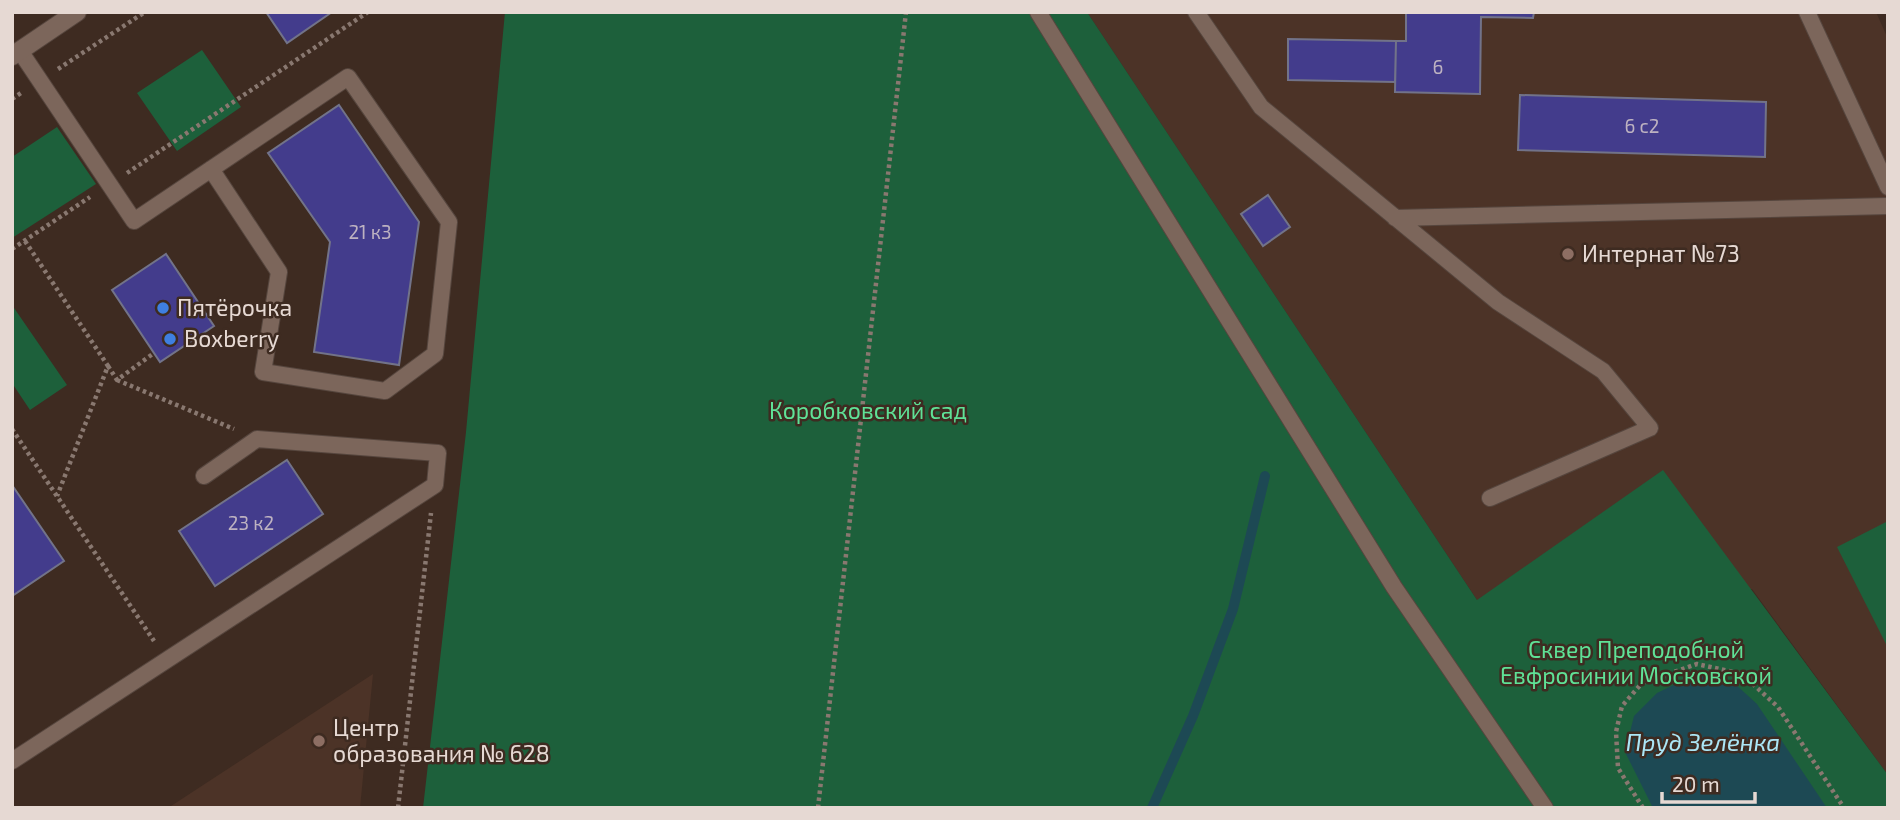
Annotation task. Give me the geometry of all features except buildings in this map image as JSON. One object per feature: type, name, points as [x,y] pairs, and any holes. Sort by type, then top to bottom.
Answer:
[{"type":"street","points":[[16,54],[77,12]]},
{"type":"lane","points":[[1038,12],[1394,587],[1545,808]]},
{"type":"lane","points":[[1196,12],[1261,107],[1497,302],[1603,371],[1650,428],[1490,498]]},
{"type":"lane","points":[[1807,12],[1888,187]]},
{"type":"lane","points":[[16,54],[40,81],[134,221],[211,169],[348,77],[449,222],[435,354],[384,391],[263,372],[279,272],[211,169]]},
{"type":"lane","points":[[1395,218],[1888,205]]},
{"type":"lane","points":[[12,761],[435,485],[438,453],[257,439],[204,477]]},
{"type":"path","points":[[12,99],[145,12]]},
{"type":"path","points":[[12,249],[368,12]]},
{"type":"path","points":[[818,808],[906,12]]},
{"type":"path","points":[[25,241],[117,380],[257,439]]},
{"type":"path","points":[[117,380],[154,353]]},
{"type":"path","points":[[57,496],[108,366]]},
{"type":"path","points":[[12,429],[168,661]]},
{"type":"path","points":[[398,808],[435,485]]},
{"type":"path","points":[[1643,808],[1618,768],[1616,732],[1622,706],[1642,683],[1697,664],[1742,674],[1778,708],[1844,808]]},
{"type":"shaded area","name":"Интернат №73","points":[[1087,12],[1876,12],[1888,39],[1888,775],[1752,589],[1477,600]]},
{"type":"shaded area","name":"Центр образования № 628","points":[[373,674],[360,808],[168,808]]},
{"type":"green space","name":"Коробковский сад","points":[[505,12],[1087,12],[1477,600],[1663,470],[1888,775],[1888,808],[423,808],[466,432]]},
{"type":"green space","points":[[202,50],[241,107],[177,151],[137,93]]},
{"type":"green space","points":[[57,127],[96,184],[12,238],[12,157]]},
{"type":"green space","points":[[12,305],[67,385],[30,410],[12,383]]},
{"type":"green space","points":[[1888,521],[1888,648],[1837,547]]},
{"type":"water","name":"Пруд Зелёнка","points":[[1704,676],[1734,683],[1757,704],[1827,808],[1653,808],[1625,752],[1634,716],[1657,693],[1680,682]]},
{"type":"waterway","points":[[1152,808],[1193,716],[1233,609],[1265,476]]},
{"type":"place","name":"Интернат №73","points":[[1568,254]]},
{"type":"place","name":"Пятёрочка","points":[[163,308]]},
{"type":"place","name":"Boxberry","points":[[170,339]]},
{"type":"place","name":"Центр образования № 628","points":[[319,741]]},
{"type":"park label","name":"Сквер Преподобной Евфросинии Московской","points":[[1636,663]]}]
